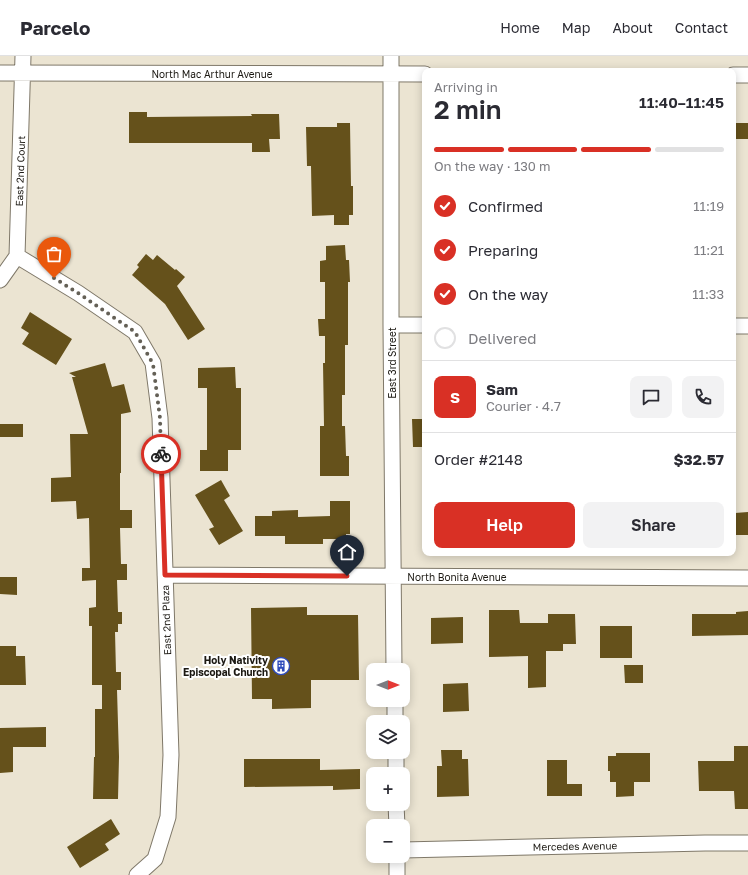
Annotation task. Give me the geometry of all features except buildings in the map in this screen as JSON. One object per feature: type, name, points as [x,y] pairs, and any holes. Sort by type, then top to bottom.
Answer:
[{"type":"street","name":"East 2nd Court","points":[[17,256],[23,56]]},
{"type":"street","name":"East 3rd Street","points":[[392,56],[391,325],[394,663]]},
{"type":"street","name":"North Mac Arthur Avenue","points":[[0,73],[422,74]]},
{"type":"street","points":[[736,75],[748,75]]},
{"type":"street","points":[[0,280],[17,256]]},
{"type":"street","name":"East 2nd Plaza","points":[[17,256],[78,293],[135,332],[153,364],[160,418],[171,755],[168,817],[155,859],[137,875]]},
{"type":"street","points":[[391,325],[422,325]]},
{"type":"street","points":[[736,326],[748,326]]},
{"type":"street","name":"North Bonita Avenue","points":[[165,575],[748,578]]},
{"type":"street","name":"Mercedes Avenue","points":[[410,850],[697,843],[748,844]]},
{"type":"street","points":[[397,863],[397,875]]},
{"type":"way so far","points":[[54,278],[135,332],[153,364],[160,418],[161,454]]},
{"type":"place","name":"Holy Nativity Episcopal Church","points":[[281,666]]},
{"type":"route","points":[[161,454],[165,575],[347,576]]}]
